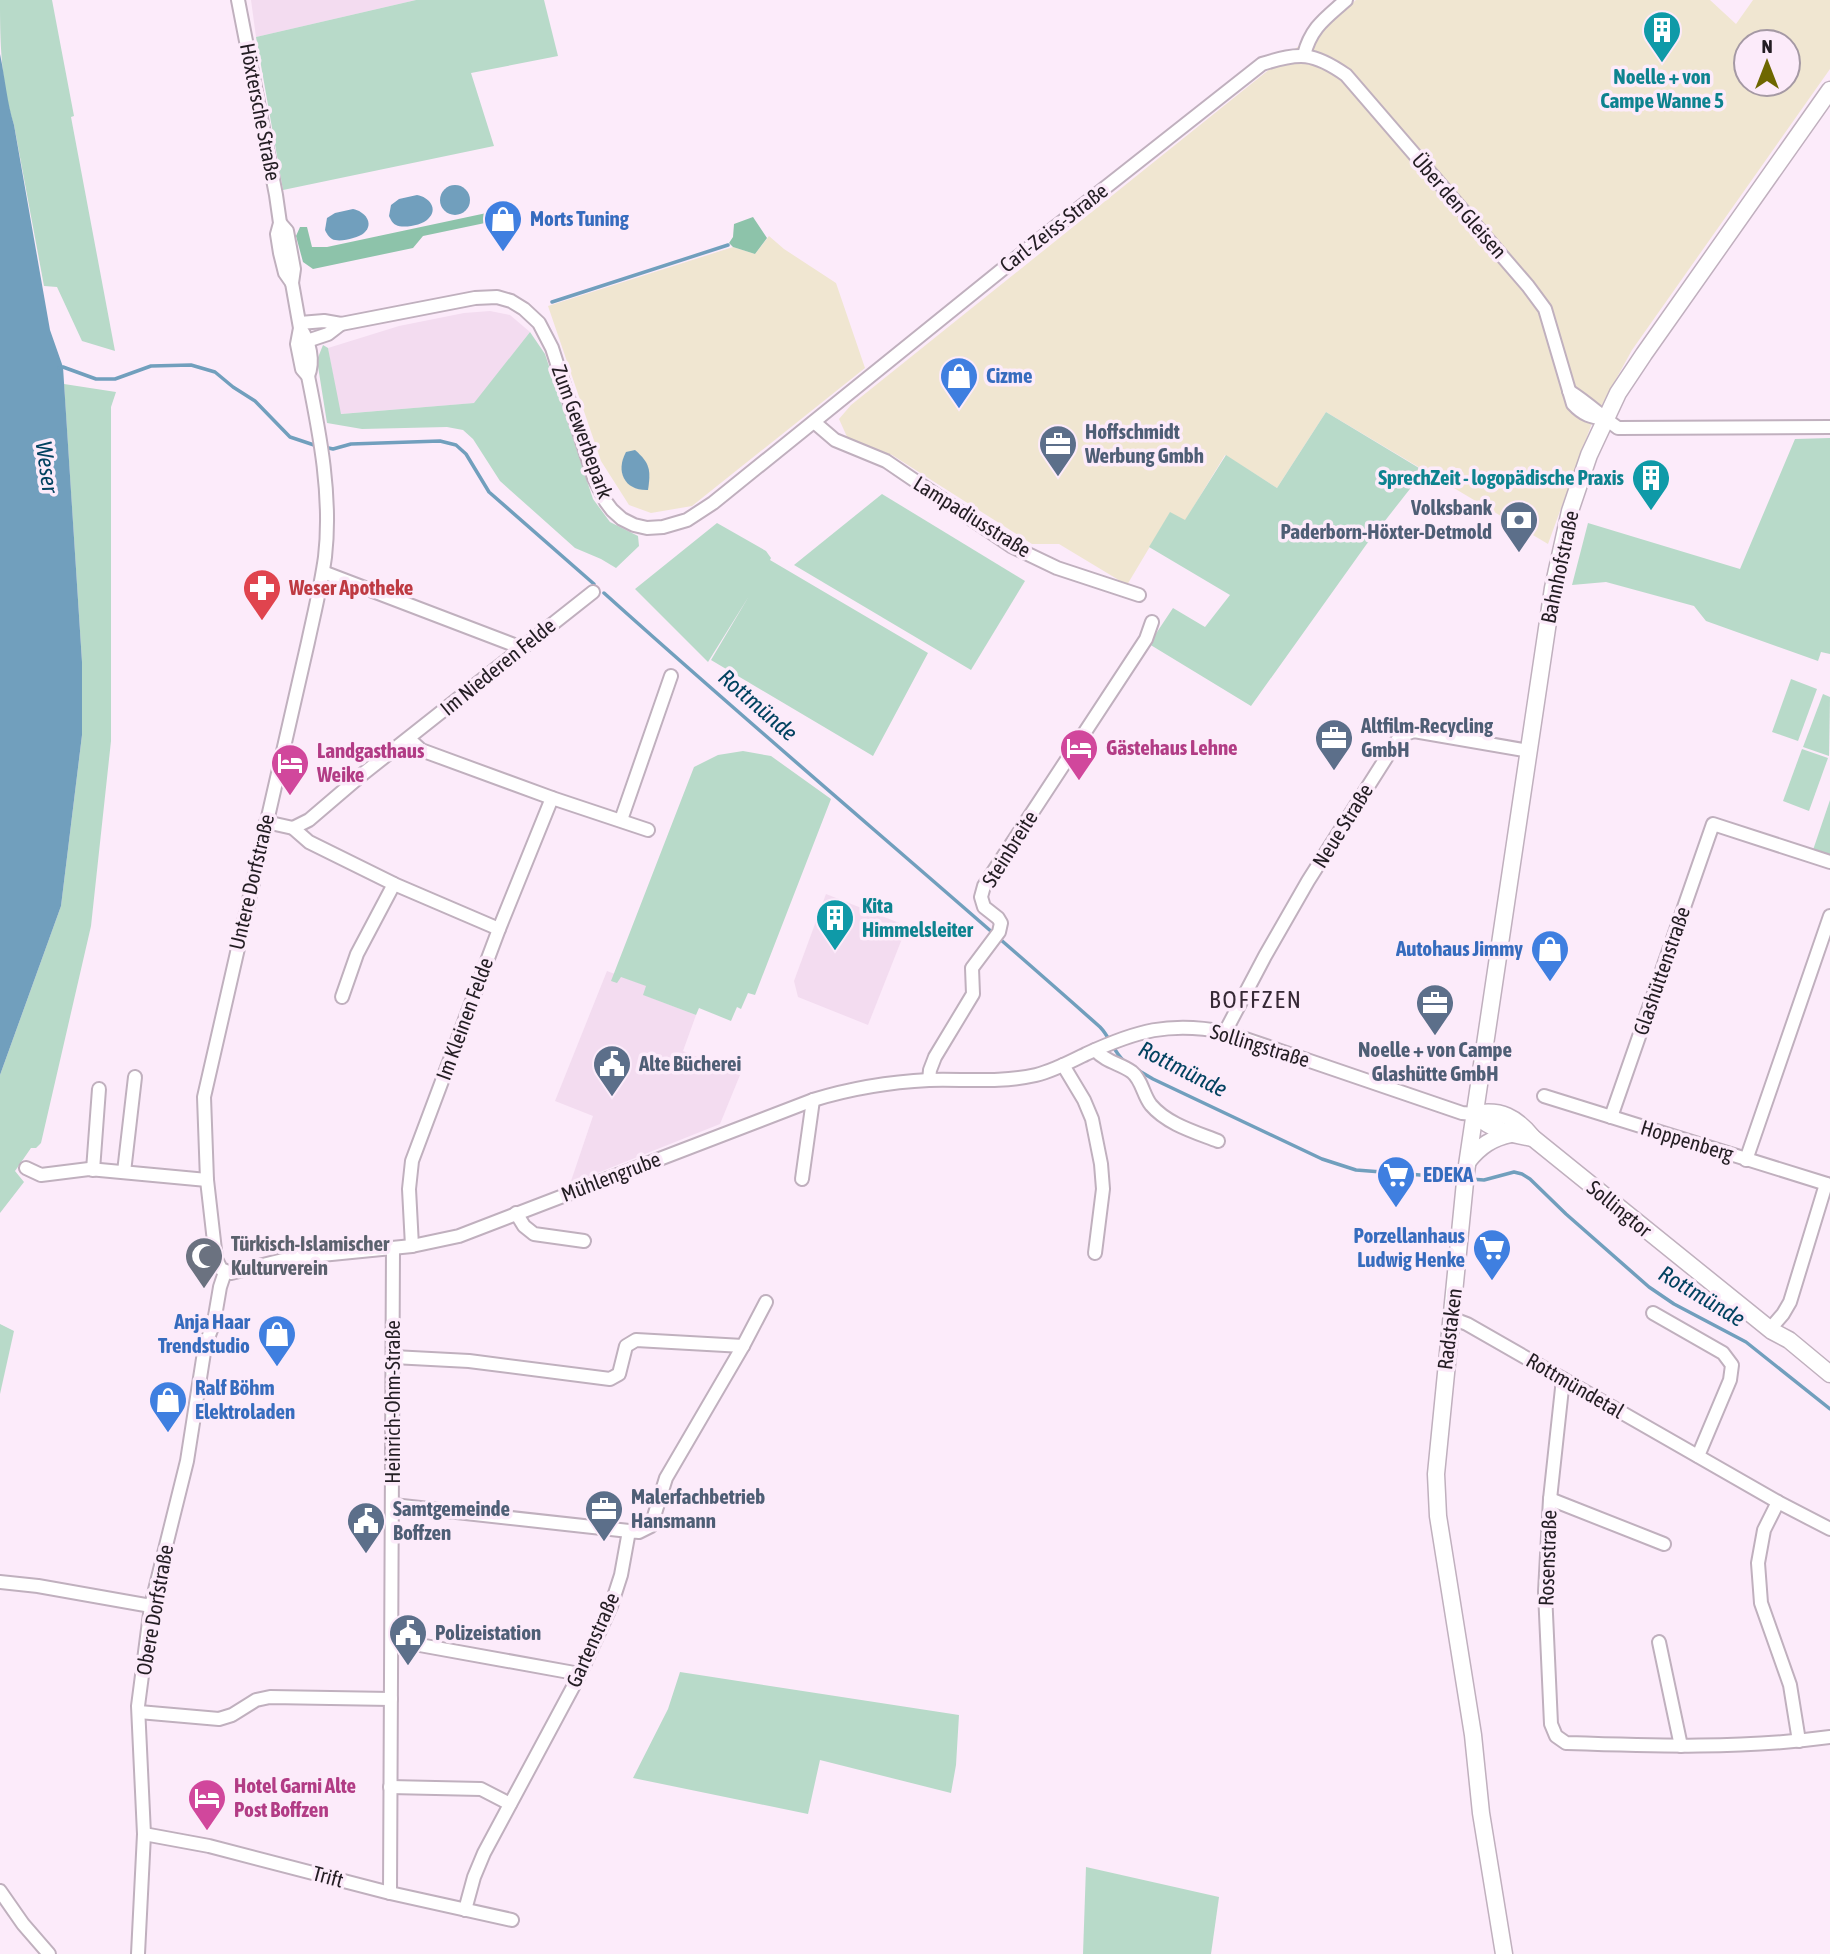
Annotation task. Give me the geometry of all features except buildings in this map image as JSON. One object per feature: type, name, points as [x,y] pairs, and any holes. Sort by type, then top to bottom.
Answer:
[{"type":"main road","name":"Bahnhofstraße","points":[[1474,1114],[1549,612],[1567,524],[1586,464],[1618,393],[1830,90]]},
{"type":"main road","name":"Sollingtor","points":[[1474,1114],[1490,1111],[1522,1125],[1532,1138],[1771,1330],[1789,1340],[1830,1374]]},
{"type":"main road","name":"Sollingtor","points":[[1474,1114],[1486,1125],[1532,1138]]},
{"type":"main road","name":"Radstaken","points":[[1474,1114],[1436,1474],[1438,1516],[1504,1954]]},
{"type":"main road","points":[[1466,1173],[1481,1146],[1511,1134]]},
{"type":"main road","name":"Sollingtor","points":[[1771,1330],[1784,1347],[1830,1381]]},
{"type":"street","name":"Höxtersche Straße","points":[[239,0],[280,223],[277,234],[280,253],[285,273],[292,283],[300,326]]},
{"type":"street","points":[[1304,55],[1307,41],[1317,25],[1346,0]]},
{"type":"street","name":"Über den Gleisen","points":[[1304,55],[1326,62],[1346,75],[1528,286],[1545,309],[1570,391],[1596,409],[1605,419]]},
{"type":"street","name":"Carl-Zeiss-Straße","points":[[814,422],[1262,64],[1284,57],[1304,55]]},
{"type":"street","name":"Zum Gewerbepark","points":[[300,326],[324,321],[341,324],[483,297],[511,301],[539,323],[552,348],[594,478],[606,502],[622,519],[648,528],[687,520],[713,503],[814,422]]},
{"type":"street","name":"Zum Gewerbepark","points":[[307,341],[328,334],[341,324]]},
{"type":"street","name":"Untere Dorfstraße","points":[[300,326],[306,335],[312,366],[308,376]]},
{"type":"street","name":"Untere Dorfstraße","points":[[221,1269],[207,1180],[204,1097],[323,572],[326,543],[326,501],[320,434],[308,376],[302,369],[298,344],[300,326]]},
{"type":"street","points":[[1605,419],[1618,428],[1634,429],[1830,427]]},
{"type":"street","name":"Lampadiusstraße","points":[[814,422],[835,440],[886,461],[1011,546],[1057,568],[1139,595]]},
{"type":"street","points":[[323,572],[522,648]]},
{"type":"street","name":"Im Niederen Felde","points":[[293,828],[309,820],[364,773],[593,592]]},
{"type":"street","name":"Steinbreite","points":[[929,1080],[935,1057],[973,994],[972,968],[997,936],[1001,923],[984,907],[981,898],[984,886],[1146,639],[1152,622]]},
{"type":"street","points":[[621,820],[671,676]]},
{"type":"street","name":"Neue Straße","points":[[1225,1032],[1302,892],[1400,736],[1414,731],[1528,751]]},
{"type":"street","points":[[409,739],[421,750],[648,830]]},
{"type":"street","name":"Im Kleinen Felde","points":[[412,1246],[409,1189],[412,1161],[499,929],[552,798]]},
{"type":"street","points":[[266,822],[293,828],[309,842],[394,884],[499,929]]},
{"type":"street","name":"Glashüttenstraße","points":[[1611,1118],[1713,824],[1830,862]]},
{"type":"street","points":[[342,997],[357,954],[394,884]]},
{"type":"street","points":[[1746,1160],[1830,916]]},
{"type":"street","name":"Sollingstraße","points":[[1005,1080],[1038,1075],[1135,1034],[1175,1027],[1200,1027],[1225,1032],[1462,1113],[1474,1114]]},
{"type":"street","points":[[1100,1048],[1107,1060],[1132,1072],[1138,1078],[1143,1094],[1161,1114],[1172,1122],[1217,1141]]},
{"type":"street","points":[[1063,1065],[1088,1109],[1101,1164],[1103,1189],[1094,1253]]},
{"type":"street","points":[[124,1172],[135,1077]]},
{"type":"street","name":"Mühlengrube","points":[[221,1269],[231,1273],[291,1258],[412,1246],[459,1236],[813,1100],[868,1085],[929,1080],[1005,1080]]},
{"type":"street","points":[[93,1170],[99,1089]]},
{"type":"street","name":"Hoppenberg","points":[[1544,1096],[1828,1185]]},
{"type":"street","points":[[802,1179],[813,1100]]},
{"type":"street","points":[[26,1168],[41,1175],[93,1170],[207,1180]]},
{"type":"street","points":[[1771,1330],[1790,1302],[1828,1185]]},
{"type":"street","points":[[516,1213],[524,1226],[534,1234],[584,1241]]},
{"type":"street","name":"Heinrich-Ohm-Straße","points":[[390,1893],[393,1248]]},
{"type":"street","name":"Obere Dorfstraße","points":[[138,1954],[144,1834],[139,1712],[151,1606],[187,1461],[205,1346],[214,1322],[221,1269]]},
{"type":"street","points":[[393,1505],[639,1532],[651,1526],[666,1478],[766,1302]]},
{"type":"street","points":[[1653,1312],[1723,1353],[1732,1365],[1730,1380],[1698,1456]]},
{"type":"street","name":"Rottmündetal","points":[[1451,1318],[1467,1324],[1830,1529]]},
{"type":"street","points":[[393,1357],[469,1360],[610,1379],[619,1374],[626,1346],[636,1340],[743,1346]]},
{"type":"street","name":"Rosenstraße","points":[[1563,1379],[1550,1499],[1545,1592],[1551,1724],[1556,1737],[1566,1743],[1681,1746]]},
{"type":"street","points":[[1550,1499],[1664,1544]]},
{"type":"street","points":[[1778,1502],[1764,1530],[1758,1563],[1761,1603],[1790,1685],[1799,1741]]},
{"type":"street","name":"Gartenstraße","points":[[465,1910],[479,1865],[580,1674],[611,1606],[621,1575],[629,1531]]},
{"type":"street","points":[[0,1582],[151,1606]]},
{"type":"street","points":[[392,1640],[580,1674]]},
{"type":"street","points":[[1659,1642],[1681,1746],[1744,1745],[1830,1737]]},
{"type":"street","points":[[139,1712],[219,1719],[232,1715],[256,1700],[270,1697],[391,1699]]},
{"type":"street","points":[[390,1787],[481,1789],[510,1804]]},
{"type":"street","name":"Trift","points":[[144,1834],[209,1846],[390,1893],[512,1920]]},
{"type":"street","points":[[0,1891],[23,1924],[49,1954]]},
{"type":"shaded area","points":[[251,0],[416,0],[256,37]]},
{"type":"shaded area","points":[[1356,0],[1710,0],[1736,24],[1753,0],[1830,0],[1830,69],[1632,350],[1592,423],[1548,544],[1326,412],[1277,488],[1225,455],[1185,521],[1170,513],[1127,585],[1059,544],[1032,544],[892,455],[848,439],[839,419],[851,405]]},
{"type":"shaded area","points":[[769,236],[836,283],[865,368],[692,506],[651,513],[629,505],[601,461],[548,306],[733,247],[755,254]]},
{"type":"shaded area","points":[[490,311],[510,315],[530,332],[475,403],[340,414],[328,348],[399,326],[464,313]]},
{"type":"shaded area","points":[[826,894],[907,926],[868,1025],[798,997],[794,981]]},
{"type":"shaded area","points":[[607,971],[647,986],[644,995],[696,1015],[683,1051],[740,1075],[720,1124],[570,1184],[593,1116],[555,1101]]},
{"type":"green space","points":[[0,0],[52,0],[115,351],[82,341],[57,287],[44,286],[4,79]]},
{"type":"green space","points":[[416,0],[544,0],[558,56],[471,73],[494,146],[283,190],[256,37]]},
{"type":"green space","points":[[515,207],[518,216],[423,236],[413,248],[313,269],[303,262],[296,236],[300,227],[307,227],[312,247],[327,247]]},
{"type":"green space","points":[[753,217],[767,238],[755,254],[733,247],[729,243],[733,237],[734,224]]},
{"type":"green space","points":[[530,332],[545,354],[593,499],[610,522],[638,536],[639,546],[616,568],[575,548],[500,481],[473,439],[463,430],[447,427],[362,429],[327,423],[317,360],[323,345],[328,348],[341,414],[474,403]]},
{"type":"green space","points":[[64,384],[116,392],[111,407],[111,741],[91,926],[41,1143],[36,1148],[31,1148],[15,1171],[24,1182],[0,1213],[0,1075],[61,906],[82,735],[82,662]]},
{"type":"green space","points":[[1326,412],[1424,471],[1366,545],[1251,706],[1149,644],[1173,608],[1205,627],[1230,595],[1149,547],[1170,512],[1185,520],[1226,455],[1277,488]]},
{"type":"green space","points":[[1830,438],[1830,654],[1821,652],[1818,661],[1706,621],[1694,606],[1606,582],[1572,585],[1588,523],[1740,569],[1795,439]]},
{"type":"green space","points":[[882,494],[1025,581],[971,670],[794,565]]},
{"type":"green space","points":[[717,523],[766,551],[770,560],[928,653],[873,756],[711,660],[749,596],[708,662],[635,589]]},
{"type":"green space","points":[[1791,679],[1817,689],[1798,741],[1772,732]]},
{"type":"green space","points":[[1823,694],[1830,697],[1829,756],[1803,747]]},
{"type":"green space","points":[[1802,749],[1828,758],[1809,811],[1783,801]]},
{"type":"green space","points":[[743,751],[771,756],[831,799],[755,995],[748,993],[741,1009],[737,1007],[731,1021],[699,1008],[696,1015],[643,995],[646,986],[621,977],[617,983],[611,981],[694,767],[718,755]]},
{"type":"green space","points":[[1830,800],[1830,856],[1813,850]]},
{"type":"green space","points":[[0,1324],[14,1331],[0,1394]]},
{"type":"green space","points":[[680,1672],[959,1715],[956,1765],[951,1793],[820,1760],[808,1814],[633,1778],[668,1709]]},
{"type":"green space","points":[[1086,1867],[1219,1897],[1211,1954],[1083,1954]]},
{"type":"water","name":"Weser","points":[[0,54],[50,330],[63,367],[82,662],[82,735],[61,906],[0,1075]]},
{"type":"water","points":[[455,185],[466,189],[470,200],[466,211],[455,215],[444,211],[440,200],[444,189]]},
{"type":"water","points":[[417,195],[431,204],[431,215],[422,223],[413,226],[403,227],[394,223],[389,216],[391,205],[399,199]]},
{"type":"water","points":[[353,209],[367,218],[367,229],[353,238],[332,239],[325,230],[327,218],[335,213]]},
{"type":"water","points":[[635,450],[648,467],[648,490],[628,484],[622,473],[626,452]]},
{"type":"waterway","points":[[552,302],[728,245]]},
{"type":"waterway","name":"Rottmünde","points":[[59,368],[96,379],[115,379],[151,366],[191,365],[215,372],[255,401],[290,437],[317,446]]},
{"type":"waterway","name":"Rottmünde","points":[[324,447],[333,449],[351,444],[440,441],[456,445],[466,454],[489,492],[594,584]]},
{"type":"waterway","name":"Rottmünde","points":[[604,593],[1100,1027],[1124,1061]]},
{"type":"waterway","name":"Rottmünde","points":[[1136,1069],[1322,1159],[1356,1170],[1459,1178]]},
{"type":"waterway","name":"Rottmünde","points":[[1470,1179],[1484,1180],[1514,1172],[1530,1179],[1649,1287],[1674,1304],[1746,1342],[1830,1409]]},
{"type":"place","name":"Noelle + von Campe Wanne 5","points":[[1662,64]]},
{"type":"place","name":"Morts Tuning","points":[[503,253]]},
{"type":"place","name":"Cizme","points":[[959,410]]},
{"type":"place","name":"Hoffschmidt Werbung Gmbh","points":[[1058,478]]},
{"type":"place","name":"SprechZeit - logopädische Praxis","points":[[1651,512]]},
{"type":"place","name":"Volksbank Paderborn-Höxter-Detmold","points":[[1519,554]]},
{"type":"place","name":"Weser Apotheke","points":[[262,622]]},
{"type":"place","name":"Altfilm-Recycling GmbH","points":[[1334,772]]},
{"type":"place","name":"Gästehaus Lehne","points":[[1079,782]]},
{"type":"place","name":"Landgasthaus Weike","points":[[290,797]]},
{"type":"place","name":"Kita Himmelsleiter","points":[[835,952]]},
{"type":"place","name":"Autohaus Jimmy","points":[[1550,983]]},
{"type":"place","name":"Noelle + von Campe Glashütte GmbH","points":[[1435,1037]]},
{"type":"place","name":"Alte Bücherei","points":[[612,1098]]},
{"type":"place","name":"EDEKA","points":[[1396,1209]]},
{"type":"place","name":"Porzellanhaus Ludwig Henke","points":[[1492,1282]]},
{"type":"place","name":"Türkisch-Islamischer Kulturverein","points":[[204,1290]]},
{"type":"place","name":"Anja Haar Trendstudio","points":[[277,1368]]},
{"type":"place","name":"Ralf Böhm Elektroladen","points":[[168,1434]]},
{"type":"place","name":"Malerfachbetrieb Hansmann","points":[[604,1543]]},
{"type":"place","name":"Samtgemeinde Boffzen","points":[[366,1555]]},
{"type":"place","name":"Polizeistation","points":[[408,1667]]},
{"type":"place","name":"Hotel Garni Alte Post Boffzen","points":[[207,1832]]},
{"type":"district","name":"BOFFZEN","points":[[1256,1000]]}]
